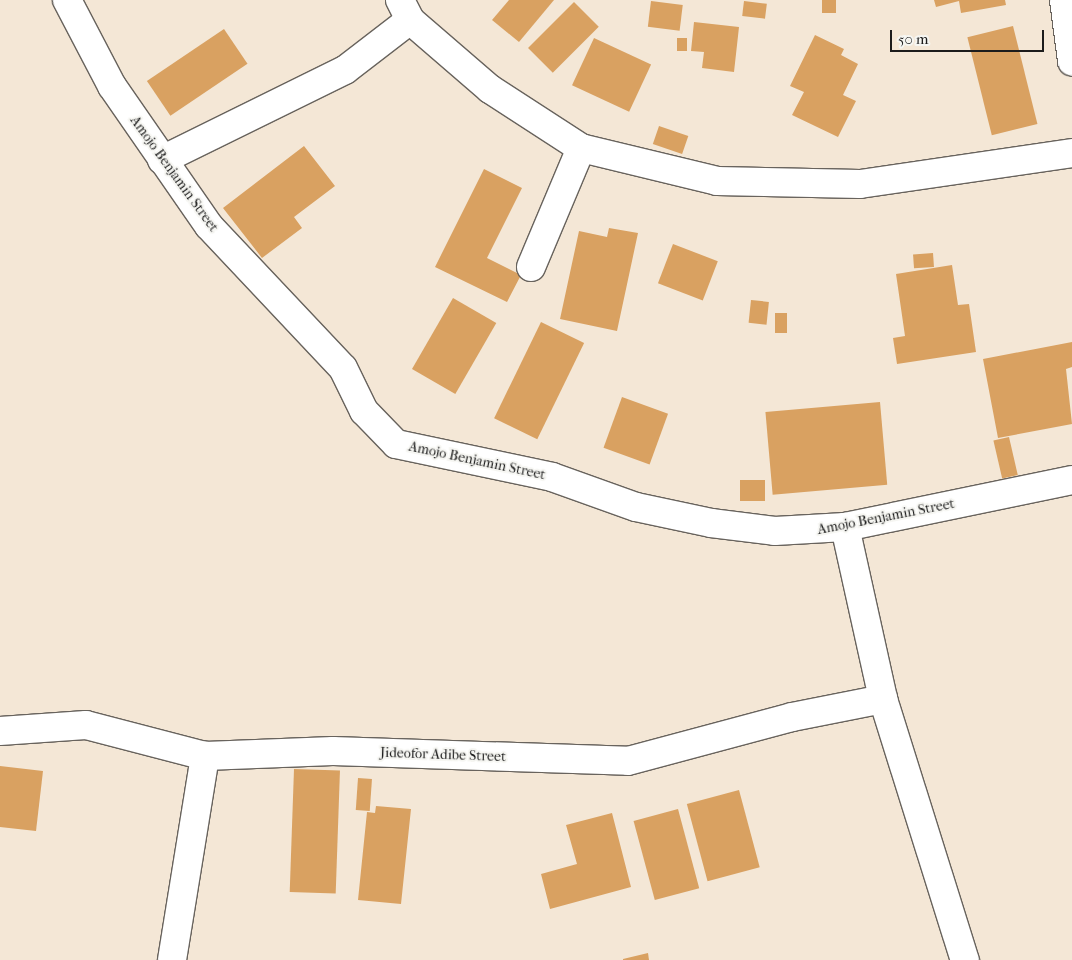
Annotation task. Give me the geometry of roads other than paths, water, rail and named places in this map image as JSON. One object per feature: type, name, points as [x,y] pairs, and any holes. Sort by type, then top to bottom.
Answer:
[{"type":"street","name":"Amojo Benjamin Street","points":[[67,0],[112,86],[209,226],[343,368],[364,411],[396,444],[552,477],[636,507],[711,523],[798,532],[845,527],[1072,480]]},
{"type":"street","points":[[1064,0],[1072,61]]},
{"type":"street","points":[[162,160],[345,70],[405,10],[490,89],[582,148],[717,181],[860,184],[1072,153]]},
{"type":"street","points":[[531,267],[582,148]]},
{"type":"street","points":[[845,527],[883,699],[965,960]]},
{"type":"street","name":"Jideofor Adibe Street","points":[[0,731],[86,725],[205,756],[333,751],[628,761],[792,717],[883,699]]},
{"type":"street","points":[[172,960],[205,756]]}]
